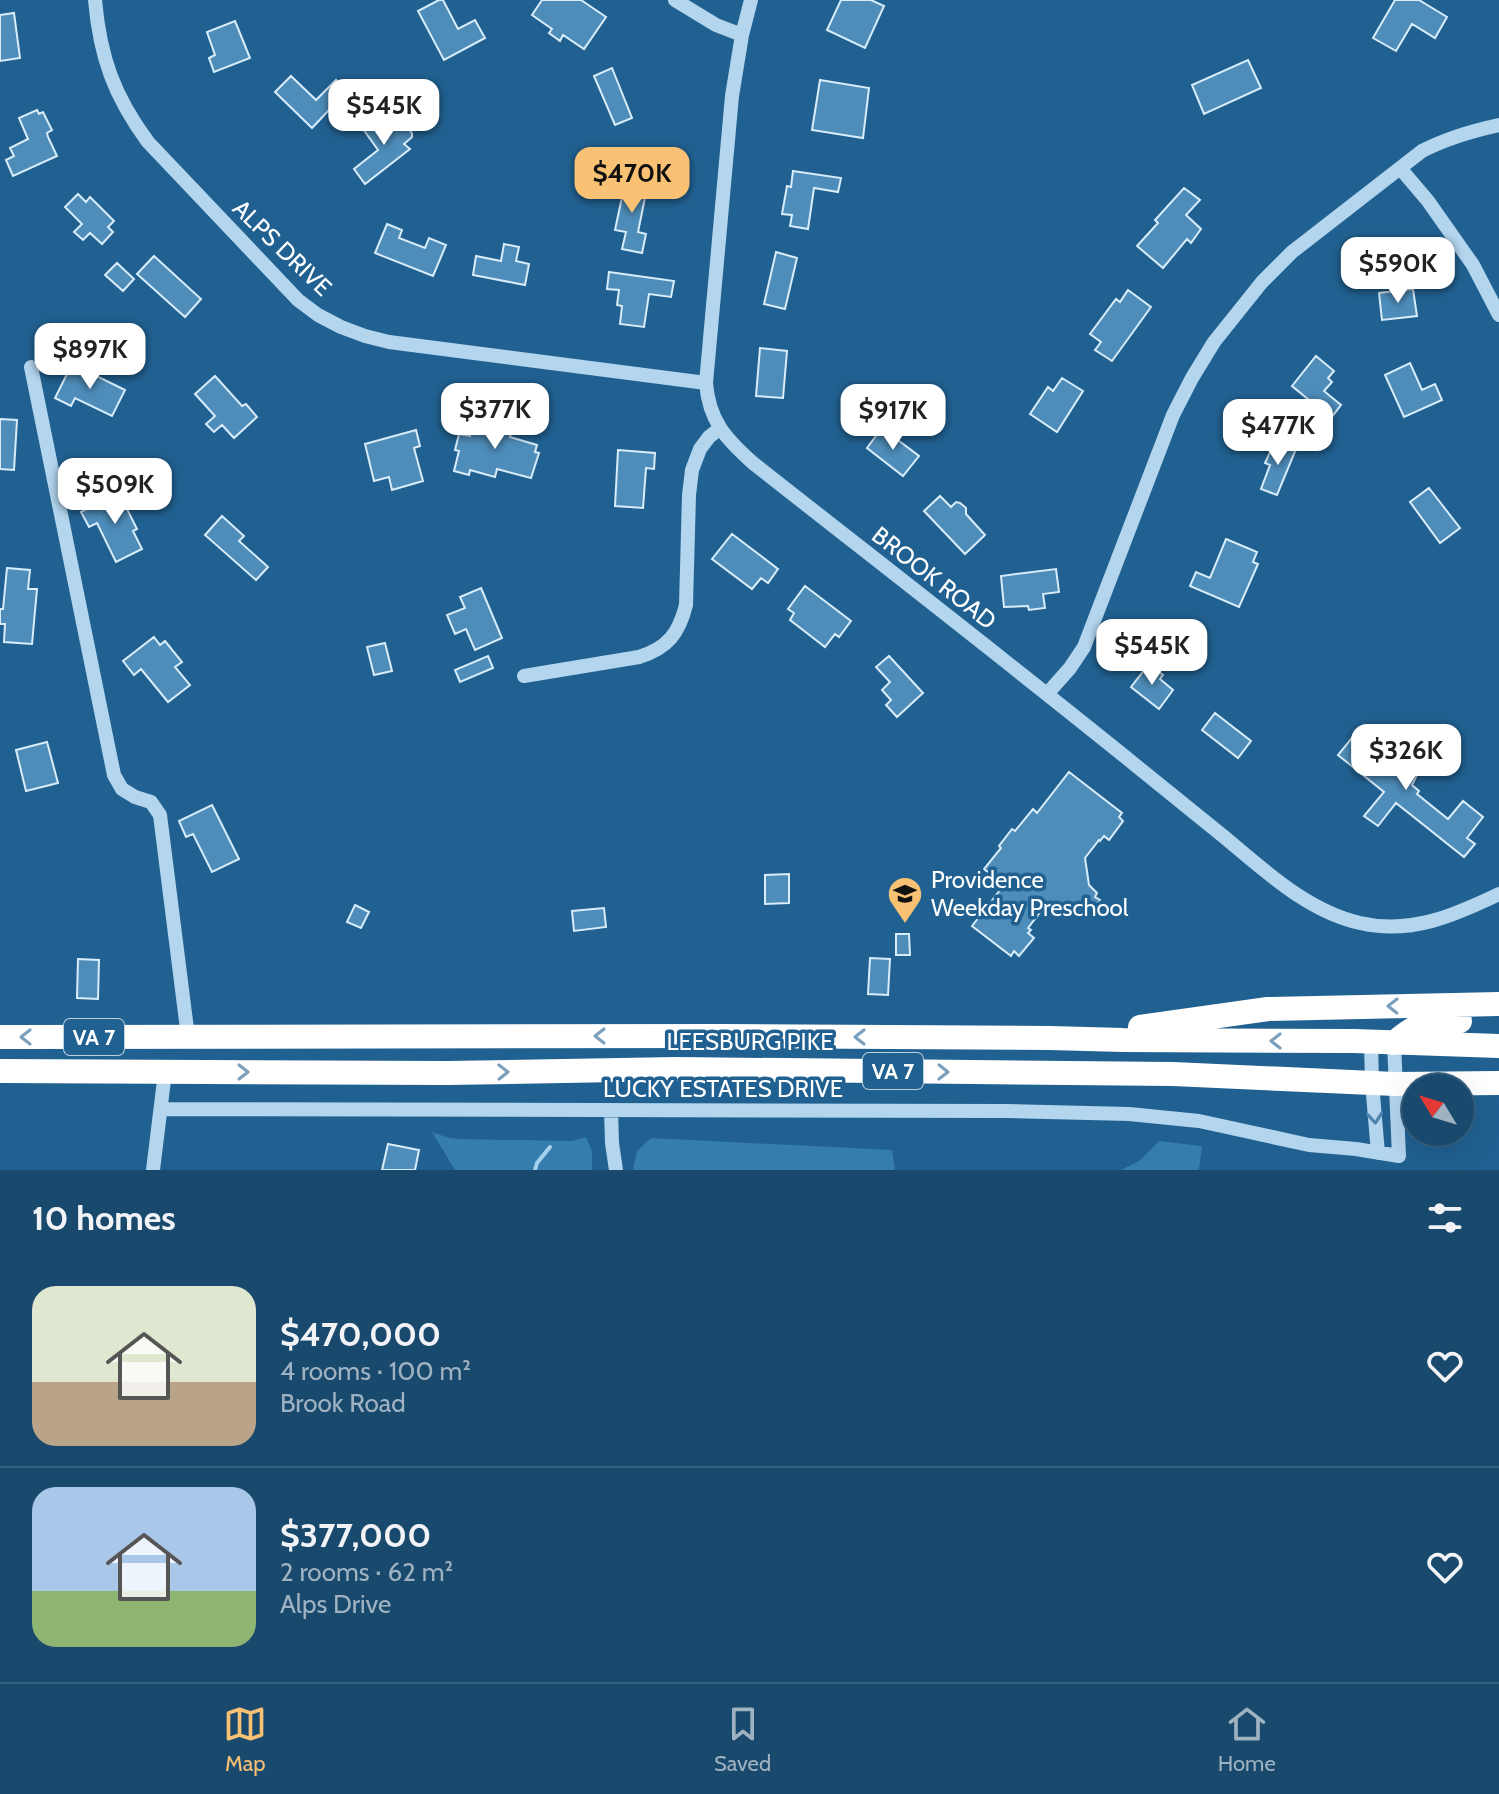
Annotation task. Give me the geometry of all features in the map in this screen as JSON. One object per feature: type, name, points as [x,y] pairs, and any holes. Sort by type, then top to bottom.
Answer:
[{"type":"highway","points":[[1050,1038],[1268,1009],[1499,1004]]},
{"type":"highway","points":[[1382,1043],[1418,1025],[1434,1021],[1499,1020]]},
{"type":"highway","name":"LEESBURG PIKE","points":[[0,1037],[722,1036],[1499,1046]]},
{"type":"highway","points":[[165,1072],[172,1056],[180,1052],[387,1052],[429,1037]]},
{"type":"highway","name":"LEESBURG PIKE","points":[[0,1071],[447,1073],[676,1069],[1173,1074],[1383,1084],[1499,1083]]},
{"type":"street","name":"ALPS DRIVE","points":[[95,0],[101,48],[118,96],[129,116],[148,142],[285,289],[318,315],[341,327],[389,342],[706,383]]},
{"type":"street","points":[[675,0],[716,25],[742,35]]},
{"type":"street","name":"BROOK ROAD","points":[[751,0],[732,96],[706,383],[711,412],[730,443],[1246,856],[1328,912],[1362,924],[1388,927],[1422,924],[1446,918],[1499,894]]},
{"type":"street","points":[[1047,694],[1084,647],[1173,415],[1214,342],[1237,311],[1292,252],[1422,151],[1465,132],[1499,125]]},
{"type":"street","points":[[1400,168],[1428,201],[1473,265],[1499,315]]},
{"type":"street","points":[[31,367],[114,775],[122,789],[151,802],[160,815],[188,1037]]},
{"type":"street","points":[[524,676],[639,657],[664,645],[675,634],[686,605],[692,470],[700,449],[719,429]]},
{"type":"street","name":"LUCKY ESTATES DRIVE","points":[[1378,1153],[1383,1084],[1382,1043]]},
{"type":"street","name":"LUCKY ESTATES DRIVE","points":[[161,1109],[1129,1114],[1199,1121],[1309,1145],[1399,1156],[1383,1084],[1382,1043]]},
{"type":"street","points":[[153,1170],[165,1072]]},
{"type":"street","points":[[611,1110],[616,1170]]},
{"type":"shaded area","points":[[432,1132],[460,1139],[572,1141],[586,1137],[592,1151],[592,1170],[455,1170]]},
{"type":"shaded area","points":[[651,1138],[892,1150],[895,1170],[633,1170],[637,1151]]},
{"type":"shaded area","points":[[1159,1141],[1202,1146],[1199,1170],[1121,1170],[1139,1161]]},
{"type":"building","points":[[443,0],[458,29],[475,20],[485,38],[444,60],[418,11]]},
{"type":"building","points":[[542,0],[581,0],[606,17],[584,49],[563,35],[560,41],[549,33],[552,29],[532,15]]},
{"type":"building","points":[[841,0],[871,0],[884,6],[865,48],[827,30]]},
{"type":"building","points":[[1395,0],[1419,0],[1447,17],[1435,38],[1412,24],[1396,51],[1373,38]]},
{"type":"building","points":[[14,13],[20,58],[0,61],[0,15]]},
{"type":"building","points":[[235,21],[250,58],[214,72],[209,58],[215,55],[207,32]]},
{"type":"building","points":[[1248,60],[1261,88],[1204,114],[1192,85]]},
{"type":"building","points":[[612,68],[632,118],[615,125],[594,76]]},
{"type":"building","points":[[291,76],[316,100],[336,80],[347,91],[312,128],[275,92]]},
{"type":"building","points":[[820,80],[869,88],[863,138],[812,130]]},
{"type":"building","points":[[37,110],[39,114],[43,112],[52,130],[47,133],[57,156],[13,176],[6,160],[14,156],[10,148],[28,139],[19,118]]},
{"type":"building","points":[[382,114],[392,125],[401,120],[412,133],[404,144],[410,149],[365,184],[354,169],[378,150],[363,129]]},
{"type":"building","points":[[793,171],[841,178],[838,192],[814,188],[808,229],[790,226],[792,215],[782,214]]},
{"type":"building","points":[[626,178],[648,183],[638,232],[646,234],[642,253],[622,249],[626,232],[615,230]]},
{"type":"building","points":[[1184,188],[1200,200],[1186,215],[1201,229],[1191,243],[1187,239],[1163,268],[1137,246]]},
{"type":"building","points":[[78,194],[86,202],[90,197],[114,221],[108,227],[113,232],[102,244],[90,233],[83,240],[74,232],[82,224],[65,207]]},
{"type":"building","points":[[387,224],[402,230],[399,238],[425,248],[429,238],[446,245],[433,276],[375,253]]},
{"type":"building","points":[[504,244],[519,247],[516,261],[529,264],[525,285],[473,275],[476,256],[501,261]]},
{"type":"building","points":[[776,252],[797,258],[785,309],[764,304]]},
{"type":"building","points":[[154,256],[201,299],[185,317],[137,274]]},
{"type":"building","points":[[117,263],[134,279],[123,291],[105,275]]},
{"type":"building","points":[[609,272],[674,281],[671,297],[649,294],[644,327],[620,324],[622,306],[617,305],[619,290],[607,289]]},
{"type":"building","points":[[1413,289],[1417,316],[1382,320],[1379,293]]},
{"type":"building","points":[[1128,290],[1151,307],[1112,361],[1095,350],[1101,342],[1090,334],[1116,299],[1120,302]]},
{"type":"building","points":[[760,348],[787,351],[783,398],[756,396]]},
{"type":"building","points":[[1316,356],[1334,371],[1328,378],[1332,382],[1324,391],[1341,405],[1331,418],[1292,386]]},
{"type":"building","points":[[1410,363],[1422,390],[1435,384],[1442,400],[1404,417],[1385,375]]},
{"type":"building","points":[[72,364],[125,390],[112,416],[75,398],[71,406],[55,398]]},
{"type":"building","points":[[215,376],[242,406],[246,404],[257,417],[234,438],[222,425],[214,432],[206,424],[215,416],[195,394]]},
{"type":"building","points":[[1062,378],[1083,391],[1057,432],[1030,414],[1048,387],[1053,391]]},
{"type":"building","points":[[502,416],[515,419],[510,437],[537,445],[535,452],[539,453],[531,478],[497,469],[495,477],[470,470],[469,475],[454,471],[459,434],[470,436],[473,423],[498,429]]},
{"type":"building","points":[[0,419],[17,420],[14,470],[0,469]]},
{"type":"building","points":[[882,428],[919,456],[903,476],[867,448]]},
{"type":"building","points":[[416,430],[420,446],[414,448],[423,481],[392,490],[389,477],[374,481],[365,444]]},
{"type":"building","points":[[1275,441],[1296,449],[1277,495],[1261,489],[1270,465],[1265,463]]},
{"type":"building","points":[[618,450],[655,453],[654,469],[646,468],[643,508],[615,506]]},
{"type":"building","points":[[1429,488],[1460,528],[1440,543],[1410,502]]},
{"type":"building","points":[[119,493],[137,529],[133,531],[142,549],[116,562],[97,523],[89,527],[81,512]]},
{"type":"building","points":[[940,496],[951,507],[956,502],[966,508],[966,514],[985,535],[965,554],[924,511]]},
{"type":"building","points":[[222,516],[244,536],[239,541],[268,567],[256,580],[205,535]]},
{"type":"building","points":[[732,534],[778,569],[768,583],[761,578],[752,589],[712,559]]},
{"type":"building","points":[[1226,539],[1257,552],[1253,562],[1258,564],[1239,607],[1190,586],[1196,572],[1210,578]]},
{"type":"building","points":[[7,568],[30,570],[28,589],[37,589],[32,644],[4,642],[5,624],[0,624],[0,609],[3,609]]},
{"type":"building","points":[[1056,569],[1059,592],[1043,594],[1045,608],[1004,607],[1001,576]]},
{"type":"building","points":[[805,586],[851,621],[839,637],[835,634],[825,647],[790,620],[794,613],[788,609]]},
{"type":"building","points":[[481,588],[502,638],[475,650],[466,629],[455,634],[447,615],[465,608],[460,597]]},
{"type":"building","points":[[154,637],[160,645],[165,641],[182,662],[175,667],[190,685],[168,702],[141,669],[134,675],[123,661]]},
{"type":"building","points":[[385,643],[392,671],[374,675],[367,647]]},
{"type":"building","points":[[488,656],[493,668],[460,682],[455,670]]},
{"type":"building","points":[[889,656],[923,693],[897,717],[886,705],[891,700],[882,690],[890,682],[876,667]]},
{"type":"building","points":[[1149,664],[1163,675],[1160,679],[1173,690],[1159,709],[1131,687]]},
{"type":"building","points":[[1215,713],[1251,741],[1238,758],[1202,730]]},
{"type":"building","points":[[1366,726],[1386,743],[1383,753],[1417,775],[1412,785],[1419,791],[1417,794],[1448,819],[1463,801],[1483,817],[1467,838],[1475,844],[1464,857],[1396,803],[1378,826],[1364,816],[1384,792],[1338,755],[1359,729],[1362,731]]},
{"type":"building","points":[[47,742],[58,783],[26,791],[16,750]]},
{"type":"building","points":[[1069,772],[1122,813],[1119,817],[1123,821],[1109,840],[1104,836],[1085,858],[1089,885],[1100,900],[1088,916],[1070,908],[1042,910],[1028,928],[1031,930],[1028,933],[1034,938],[1019,956],[1014,951],[1011,956],[972,926],[1004,885],[984,869],[1012,829],[1015,831],[1033,809],[1037,813]]},
{"type":"building","points":[[212,805],[239,859],[212,872],[193,834],[186,837],[179,821]]},
{"type":"building","points":[[789,874],[789,903],[765,904],[765,875]]},
{"type":"building","points":[[355,905],[369,912],[361,928],[347,922]]},
{"type":"building","points":[[604,908],[606,927],[574,931],[572,911]]},
{"type":"building","points":[[896,934],[909,934],[910,955],[896,955]]},
{"type":"building","points":[[870,958],[890,959],[888,995],[868,994]]},
{"type":"building","points":[[78,959],[99,960],[98,999],[77,998]]},
{"type":"building","points":[[388,1144],[419,1150],[415,1170],[382,1170]]},
{"type":"waterway","points":[[535,1170],[550,1147]]},
{"type":"place","name":"Providence Weekday Preschool","points":[[905,925]]}]
